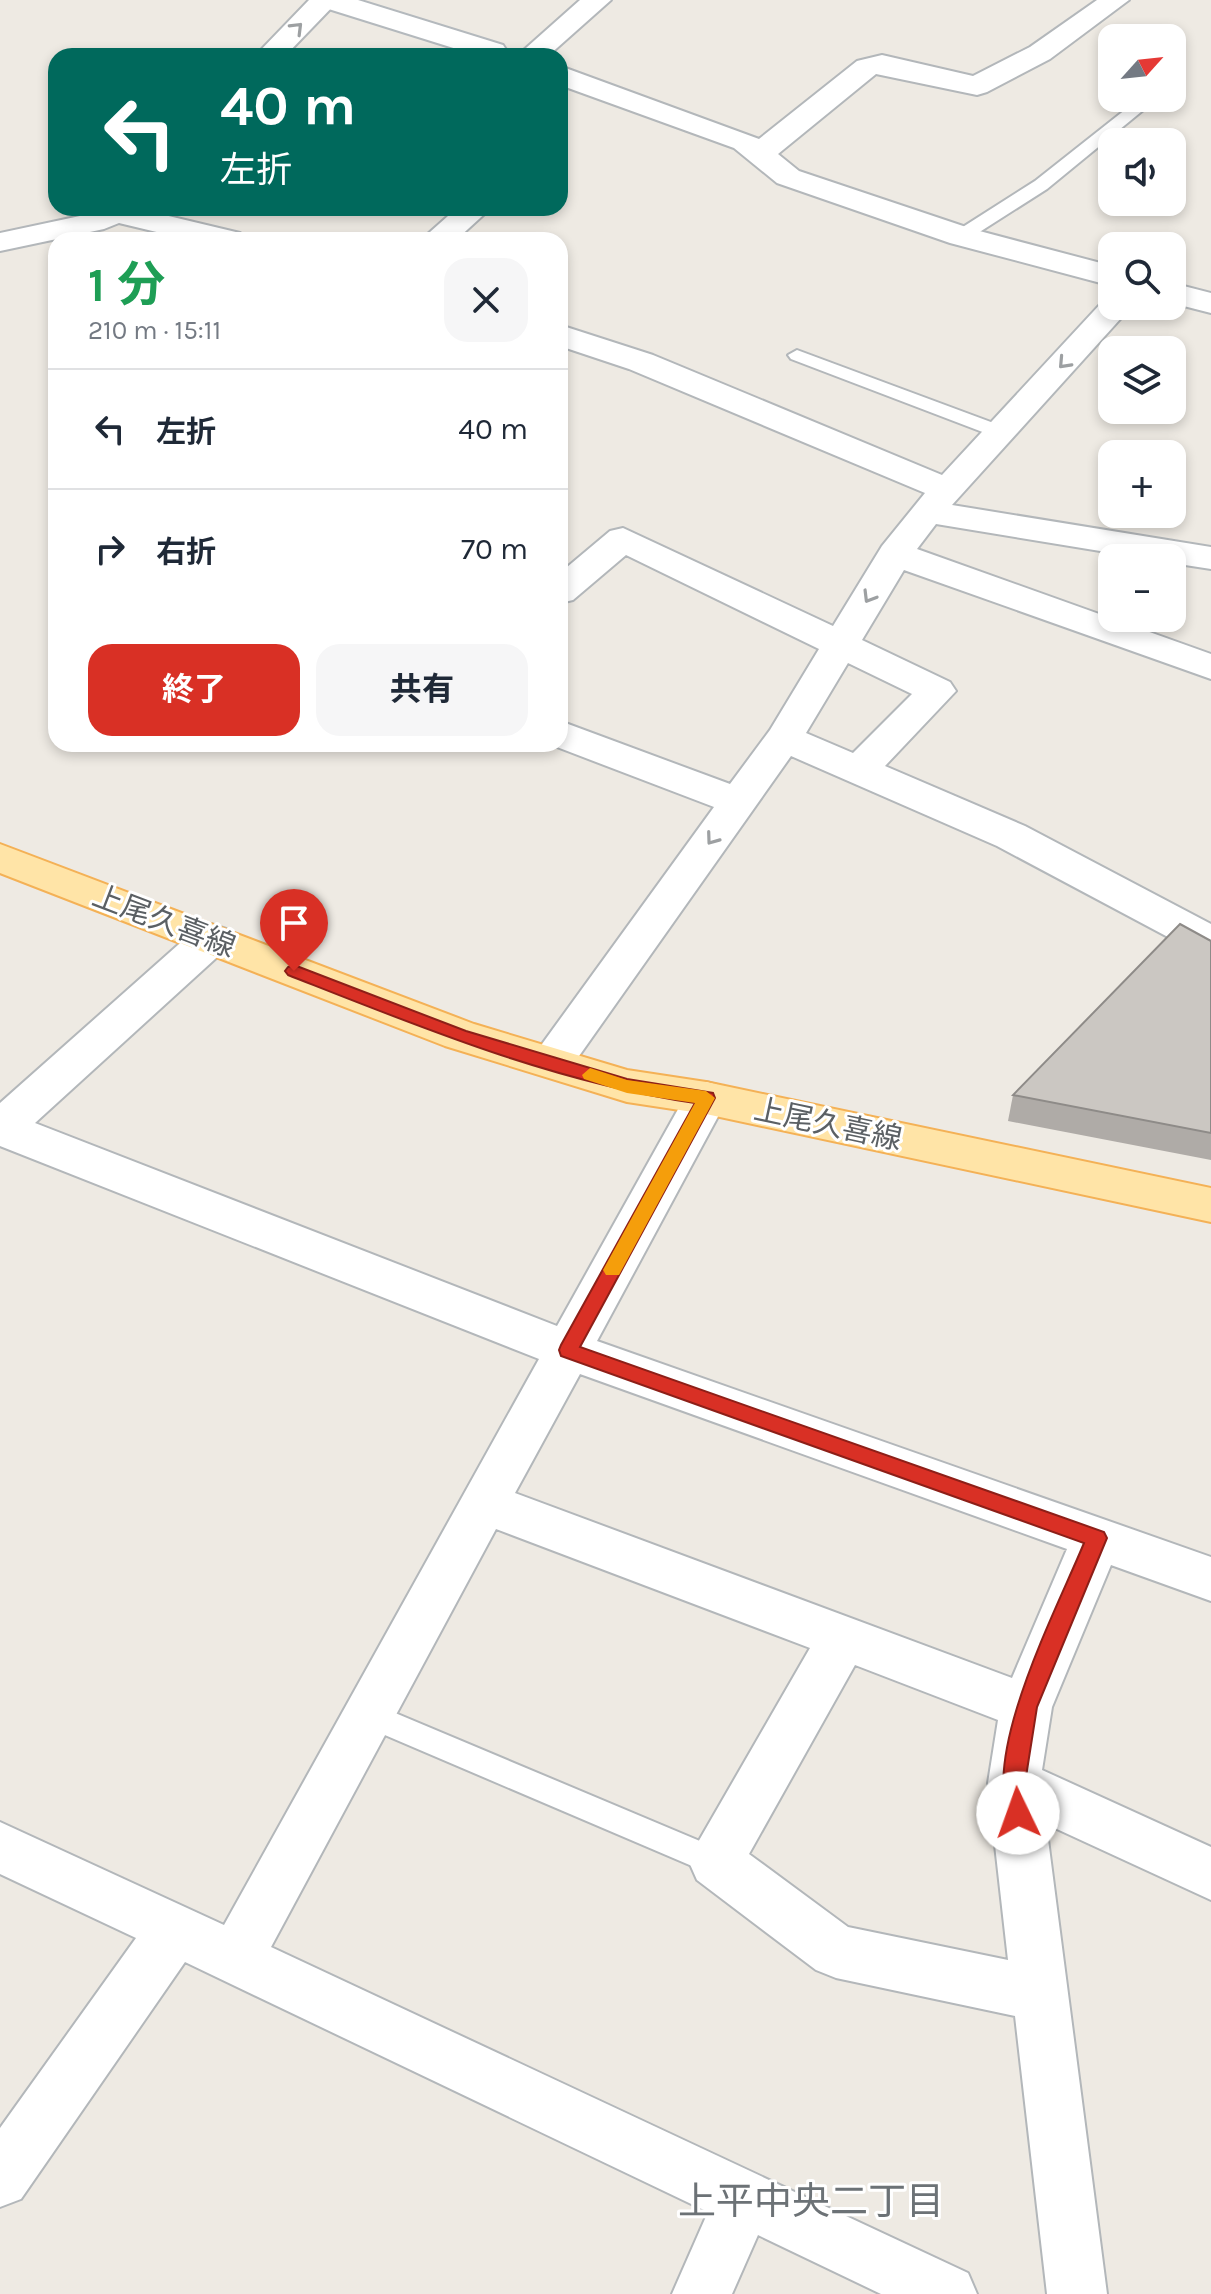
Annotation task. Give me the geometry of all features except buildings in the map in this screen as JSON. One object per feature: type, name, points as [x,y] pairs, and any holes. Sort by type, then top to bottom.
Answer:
[{"type":"main road","name":"上尾久喜線","points":[[0,858],[460,1035],[627,1086],[706,1098],[1211,1205]]},
{"type":"street","points":[[540,48],[597,0]]},
{"type":"street","points":[[759,154],[867,67],[882,64],[977,86],[1040,53],[1115,0]]},
{"type":"street","points":[[279,48],[336,1],[478,48]]},
{"type":"street","points":[[568,78],[745,142],[788,177],[961,236],[1098,272]]},
{"type":"street","points":[[0,242],[104,220],[108,216]]},
{"type":"street","points":[[138,216],[199,232]]},
{"type":"street","points":[[447,232],[466,216]]},
{"type":"street","points":[[1186,297],[1211,303]]},
{"type":"street","points":[[552,1062],[784,738],[895,554],[937,501],[1103,320]]},
{"type":"street","points":[[568,338],[641,362],[937,501],[1211,558]]},
{"type":"street","points":[[568,585],[623,539],[937,691],[859,770]]},
{"type":"street","points":[[895,554],[1211,667]]},
{"type":"street","points":[[568,737],[738,802]]},
{"type":"street","points":[[784,738],[1011,836],[1211,942]]},
{"type":"street","points":[[211,939],[1,1128],[568,1350],[1211,1579]]},
{"type":"street","points":[[236,1958],[706,1098]]},
{"type":"street","points":[[485,1503],[1026,1707]]},
{"type":"street","points":[[1077,2294],[1014,1783],[1026,1707],[1097,1538]]},
{"type":"street","points":[[843,1639],[716,1862],[836,1951],[1039,1994]]},
{"type":"street","points":[[1014,1783],[1211,1874]]},
{"type":"street","points":[[0,1847],[947,2294]]},
{"type":"street","points":[[0,2178],[175,1929]]},
{"type":"street","points":[[702,2294],[744,2199]]},
{"type":"lane","points":[[961,236],[1041,185],[1132,112]]},
{"type":"lane","points":[[797,355],[1000,432]]},
{"type":"lane","points":[[369,1715],[716,1862]]},
{"type":"slow traffic","points":[[590,1075],[627,1086],[706,1098],[612,1270]]},
{"type":"district","name":"上平中央二丁目","points":[[811,2201]]},
{"type":"route","points":[[294,971],[460,1035],[627,1086],[706,1098],[568,1350],[1097,1538],[1026,1707],[1014,1783],[1018,1813]]}]
